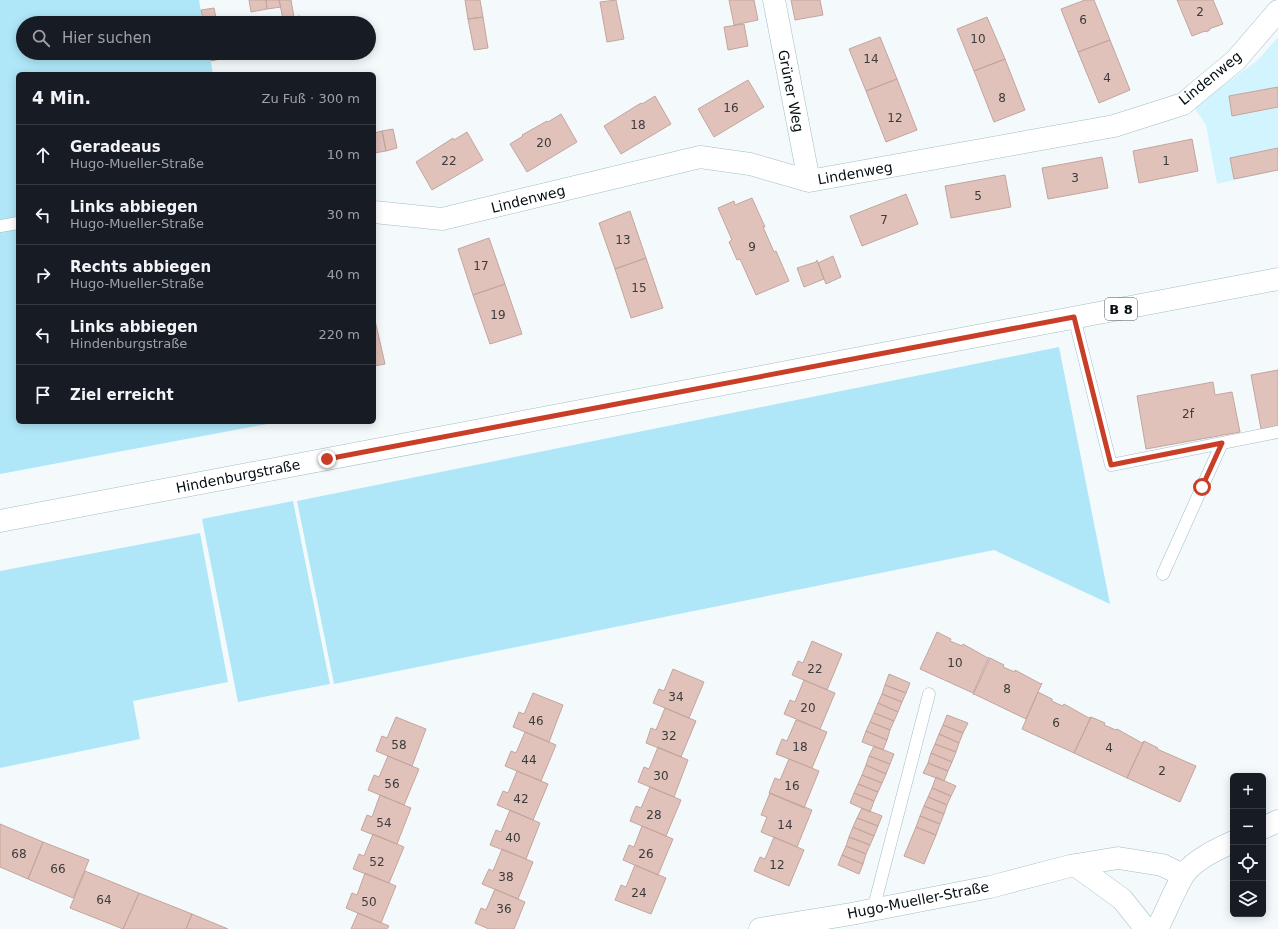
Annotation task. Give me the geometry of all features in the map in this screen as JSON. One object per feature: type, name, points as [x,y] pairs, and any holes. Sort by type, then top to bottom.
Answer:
[{"type":"street","name":"Grüner Weg","points":[[774,0],[809,181]]},
{"type":"street","name":"Lindenweg","points":[[376,212],[442,219],[700,157],[750,164],[809,181],[1114,126],[1183,104],[1236,60],[1278,12]]},
{"type":"street","name":"Hindenburgstraße","points":[[0,521],[1278,279]]},
{"type":"street","points":[[1266,827],[1278,822]]},
{"type":"street","points":[[1157,929],[1183,876],[1192,866],[1217,849],[1230,843]]},
{"type":"street","name":"Hugo-Mueller-Straße","points":[[760,929],[873,910],[990,887],[1075,865],[1118,858],[1162,865],[1183,876]]},
{"type":"street","points":[[1075,865],[1122,899],[1146,929]]},
{"type":"lane","points":[[0,226],[16,222]]},
{"type":"lane","points":[[1074,317],[1111,465],[1278,432]]},
{"type":"lane","points":[[1163,574],[1222,443]]},
{"type":"lane","points":[[873,910],[929,694]]},
{"type":"shaded area","points":[[0,0],[199,0],[202,16],[16,16],[16,60],[210,60],[213,72],[16,72],[16,218],[0,221]]},
{"type":"shaded area","points":[[1278,37],[1278,170],[1217,184],[1206,125],[1194,107],[1258,60]]},
{"type":"shaded area","points":[[16,226],[16,424],[267,424],[0,474],[0,230]]},
{"type":"shaded area","points":[[1059,347],[1110,604],[994,550],[334,684],[297,501]]},
{"type":"shaded area","points":[[293,501],[330,684],[238,702],[202,519]]},
{"type":"shaded area","points":[[200,533],[228,682],[133,701],[140,739],[0,768],[0,571]]},
{"type":"building","points":[[249,0],[266,0],[267,9],[251,12]]},
{"type":"building","points":[[266,0],[279,0],[281,7],[267,9]]},
{"type":"building","points":[[279,0],[291,0],[294,16],[282,16]]},
{"type":"building","points":[[465,0],[480,0],[483,17],[468,19]]},
{"type":"building","points":[[616,0],[624,39],[607,42],[600,2]]},
{"type":"building","points":[[729,0],[754,0],[758,20],[734,25]]},
{"type":"building","points":[[791,0],[820,0],[823,15],[795,20]]},
{"type":"building","points":[[1085,0],[1094,0],[1110,40],[1078,52],[1061,9]]},
{"type":"building","points":[[1177,0],[1213,0],[1223,24],[1209,29],[1210,30],[1206,32],[1205,31],[1192,36]]},
{"type":"building","points":[[214,8],[216,16],[202,16],[201,10]]},
{"type":"building","points":[[483,17],[488,48],[474,50],[468,19]]},
{"type":"building","points":[[987,17],[1005,59],[974,71],[957,29]]},
{"type":"building","points":[[744,24],[748,46],[728,50],[724,27]]},
{"type":"building","points":[[880,37],[897,79],[866,91],[849,49]]},
{"type":"building","points":[[1110,40],[1130,90],[1099,103],[1078,52]]},
{"type":"building","points":[[1005,59],[1025,110],[994,122],[974,71]]},
{"type":"building","points":[[897,79],[917,130],[886,142],[866,91]]},
{"type":"building","points":[[748,80],[764,107],[714,137],[698,109]]},
{"type":"building","points":[[1278,87],[1278,107],[1232,116],[1229,96]]},
{"type":"building","points":[[655,96],[671,124],[621,154],[604,126]]},
{"type":"building","points":[[561,114],[577,142],[527,172],[510,144],[523,136],[522,135]]},
{"type":"building","points":[[393,129],[397,148],[386,151],[382,131]]},
{"type":"building","points":[[382,131],[386,151],[376,153],[376,132]]},
{"type":"building","points":[[467,132],[483,160],[432,190],[416,162],[453,138],[454,140]]},
{"type":"building","points":[[1192,139],[1198,171],[1139,183],[1133,151]]},
{"type":"building","points":[[1278,148],[1278,170],[1234,179],[1230,158]]},
{"type":"building","points":[[1102,157],[1108,188],[1048,199],[1042,168]]},
{"type":"building","points":[[1005,175],[1011,207],[951,218],[945,186]]},
{"type":"building","points":[[906,194],[918,224],[862,246],[850,216]]},
{"type":"building","points":[[752,198],[774,252],[776,251],[789,281],[756,295],[740,259],[737,260],[729,242],[732,240],[718,208],[734,201],[735,205]]},
{"type":"building","points":[[630,211],[646,258],[615,269],[599,223]]},
{"type":"building","points":[[489,238],[505,284],[473,295],[458,249]]},
{"type":"building","points":[[833,256],[841,277],[826,284],[818,263]]},
{"type":"building","points":[[646,258],[663,308],[631,318],[615,269]]},
{"type":"building","points":[[817,260],[824,279],[804,287],[797,268],[816,262]]},
{"type":"building","points":[[505,284],[522,334],[490,344],[473,295]]},
{"type":"building","points":[[376,325],[385,364],[376,366]]},
{"type":"building","points":[[1278,370],[1278,426],[1261,429],[1251,375]]},
{"type":"building","points":[[1213,382],[1215,395],[1232,392],[1240,432],[1146,449],[1137,396]]},
{"type":"building","points":[[937,632],[951,639],[950,641],[962,646],[963,644],[988,658],[989,657],[973,693],[920,669]]},
{"type":"building","points":[[812,641],[842,654],[827,690],[792,675],[798,661],[803,663]]},
{"type":"building","points":[[990,658],[1004,665],[1003,667],[1015,672],[1015,670],[1041,684],[1042,683],[1026,719],[974,694],[973,695]]},
{"type":"building","points":[[673,669],[704,682],[689,718],[653,703],[659,689],[664,691]]},
{"type":"building","points":[[889,674],[910,683],[906,693],[885,685]]},
{"type":"building","points":[[804,680],[835,693],[820,729],[784,714],[790,700],[795,702]]},
{"type":"building","points":[[885,685],[906,693],[902,702],[882,694]]},
{"type":"building","points":[[1038,692],[1052,699],[1052,701],[1058,704],[1063,706],[1064,704],[1089,718],[1091,717],[1074,753],[1022,729]]},
{"type":"building","points":[[533,693],[563,705],[549,742],[513,727],[519,712],[524,714]]},
{"type":"building","points":[[882,694],[902,702],[898,712],[878,703]]},
{"type":"building","points":[[878,703],[898,712],[894,721],[874,713]]},
{"type":"building","points":[[665,708],[696,721],[681,757],[646,743],[651,728],[656,730]]},
{"type":"building","points":[[874,713],[894,721],[890,730],[870,722]]},
{"type":"building","points":[[947,715],[968,723],[963,733],[943,725]]},
{"type":"building","points":[[396,717],[426,729],[412,766],[376,751],[382,736],[387,738]]},
{"type":"building","points":[[1091,717],[1105,723],[1104,725],[1116,730],[1117,729],[1142,743],[1144,741],[1127,778],[1074,753]]},
{"type":"building","points":[[796,720],[827,732],[812,768],[776,754],[782,739],[787,741]]},
{"type":"building","points":[[870,722],[890,730],[887,740],[866,731]]},
{"type":"building","points":[[943,725],[963,733],[959,743],[939,734]]},
{"type":"building","points":[[866,731],[887,740],[883,750],[862,742]]},
{"type":"building","points":[[525,732],[556,745],[541,781],[505,766],[511,751],[516,753]]},
{"type":"building","points":[[939,734],[959,743],[956,752],[935,744]]},
{"type":"building","points":[[1144,741],[1158,748],[1157,749],[1196,766],[1180,802],[1127,778]]},
{"type":"building","points":[[935,744],[956,752],[952,762],[931,753]]},
{"type":"building","points":[[874,746],[894,754],[890,764],[869,756]]},
{"type":"building","points":[[658,747],[688,760],[674,797],[638,782],[644,767],[649,769]]},
{"type":"building","points":[[931,753],[952,762],[948,771],[928,763]]},
{"type":"building","points":[[388,756],[419,769],[404,805],[368,790],[374,775],[379,777]]},
{"type":"building","points":[[869,756],[890,764],[886,774],[866,765]]},
{"type":"building","points":[[789,759],[819,771],[804,808],[769,793],[775,778],[780,780]]},
{"type":"building","points":[[928,763],[948,771],[944,781],[923,773]]},
{"type":"building","points":[[866,765],[886,774],[882,783],[862,775]]},
{"type":"building","points":[[517,771],[548,784],[533,820],[497,805],[503,791],[508,793]]},
{"type":"building","points":[[862,775],[882,783],[878,792],[858,784]]},
{"type":"building","points":[[936,777],[956,786],[951,796],[932,788]]},
{"type":"building","points":[[858,784],[878,792],[874,801],[854,793]]},
{"type":"building","points":[[650,787],[681,800],[666,836],[630,821],[636,806],[641,808]]},
{"type":"building","points":[[932,788],[951,796],[947,805],[928,797]]},
{"type":"building","points":[[770,793],[812,810],[797,847],[761,832],[767,817],[761,815]]},
{"type":"building","points":[[854,793],[874,801],[870,812],[850,803]]},
{"type":"building","points":[[380,795],[411,808],[397,844],[361,830],[367,815],[372,817]]},
{"type":"building","points":[[928,797],[947,805],[944,814],[924,806]]},
{"type":"building","points":[[924,806],[944,814],[940,824],[920,816]]},
{"type":"building","points":[[862,808],[882,816],[878,826],[857,818]]},
{"type":"building","points":[[510,810],[540,823],[526,859],[490,845],[496,830],[501,832]]},
{"type":"building","points":[[920,816],[940,824],[936,835],[916,827]]},
{"type":"building","points":[[857,818],[878,826],[874,836],[853,827]]},
{"type":"building","points":[[0,824],[43,842],[28,879],[0,867]]},
{"type":"building","points":[[642,826],[673,839],[658,875],[623,860],[629,845],[634,847]]},
{"type":"building","points":[[853,827],[874,836],[870,845],[849,837]]},
{"type":"building","points":[[916,827],[936,835],[924,864],[904,856]]},
{"type":"building","points":[[373,834],[404,847],[389,883],[353,869],[359,854],[364,856]]},
{"type":"building","points":[[774,837],[804,850],[789,886],[754,871],[760,857],[765,859]]},
{"type":"building","points":[[849,837],[870,845],[866,854],[846,846]]},
{"type":"building","points":[[43,842],[89,860],[73,898],[28,879]]},
{"type":"building","points":[[846,846],[866,854],[863,864],[842,855]]},
{"type":"building","points":[[502,849],[533,862],[518,899],[482,884],[489,869],[493,871]]},
{"type":"building","points":[[842,855],[863,864],[859,874],[838,865]]},
{"type":"building","points":[[635,865],[666,878],[651,914],[615,900],[621,885],[626,887]]},
{"type":"building","points":[[85,871],[139,893],[123,929],[70,908]]},
{"type":"building","points":[[365,873],[396,886],[381,923],[346,908],[352,893],[357,895]]},
{"type":"building","points":[[495,889],[525,902],[514,929],[489,929],[475,923],[481,908],[486,910]]},
{"type":"building","points":[[139,893],[192,914],[186,929],[123,929]]},
{"type":"building","points":[[358,913],[389,926],[387,929],[351,929]]},
{"type":"building","points":[[192,914],[228,929],[186,929]]},
{"type":"route","points":[[327,459],[1074,317],[1111,465],[1222,443],[1202,487]]}]
